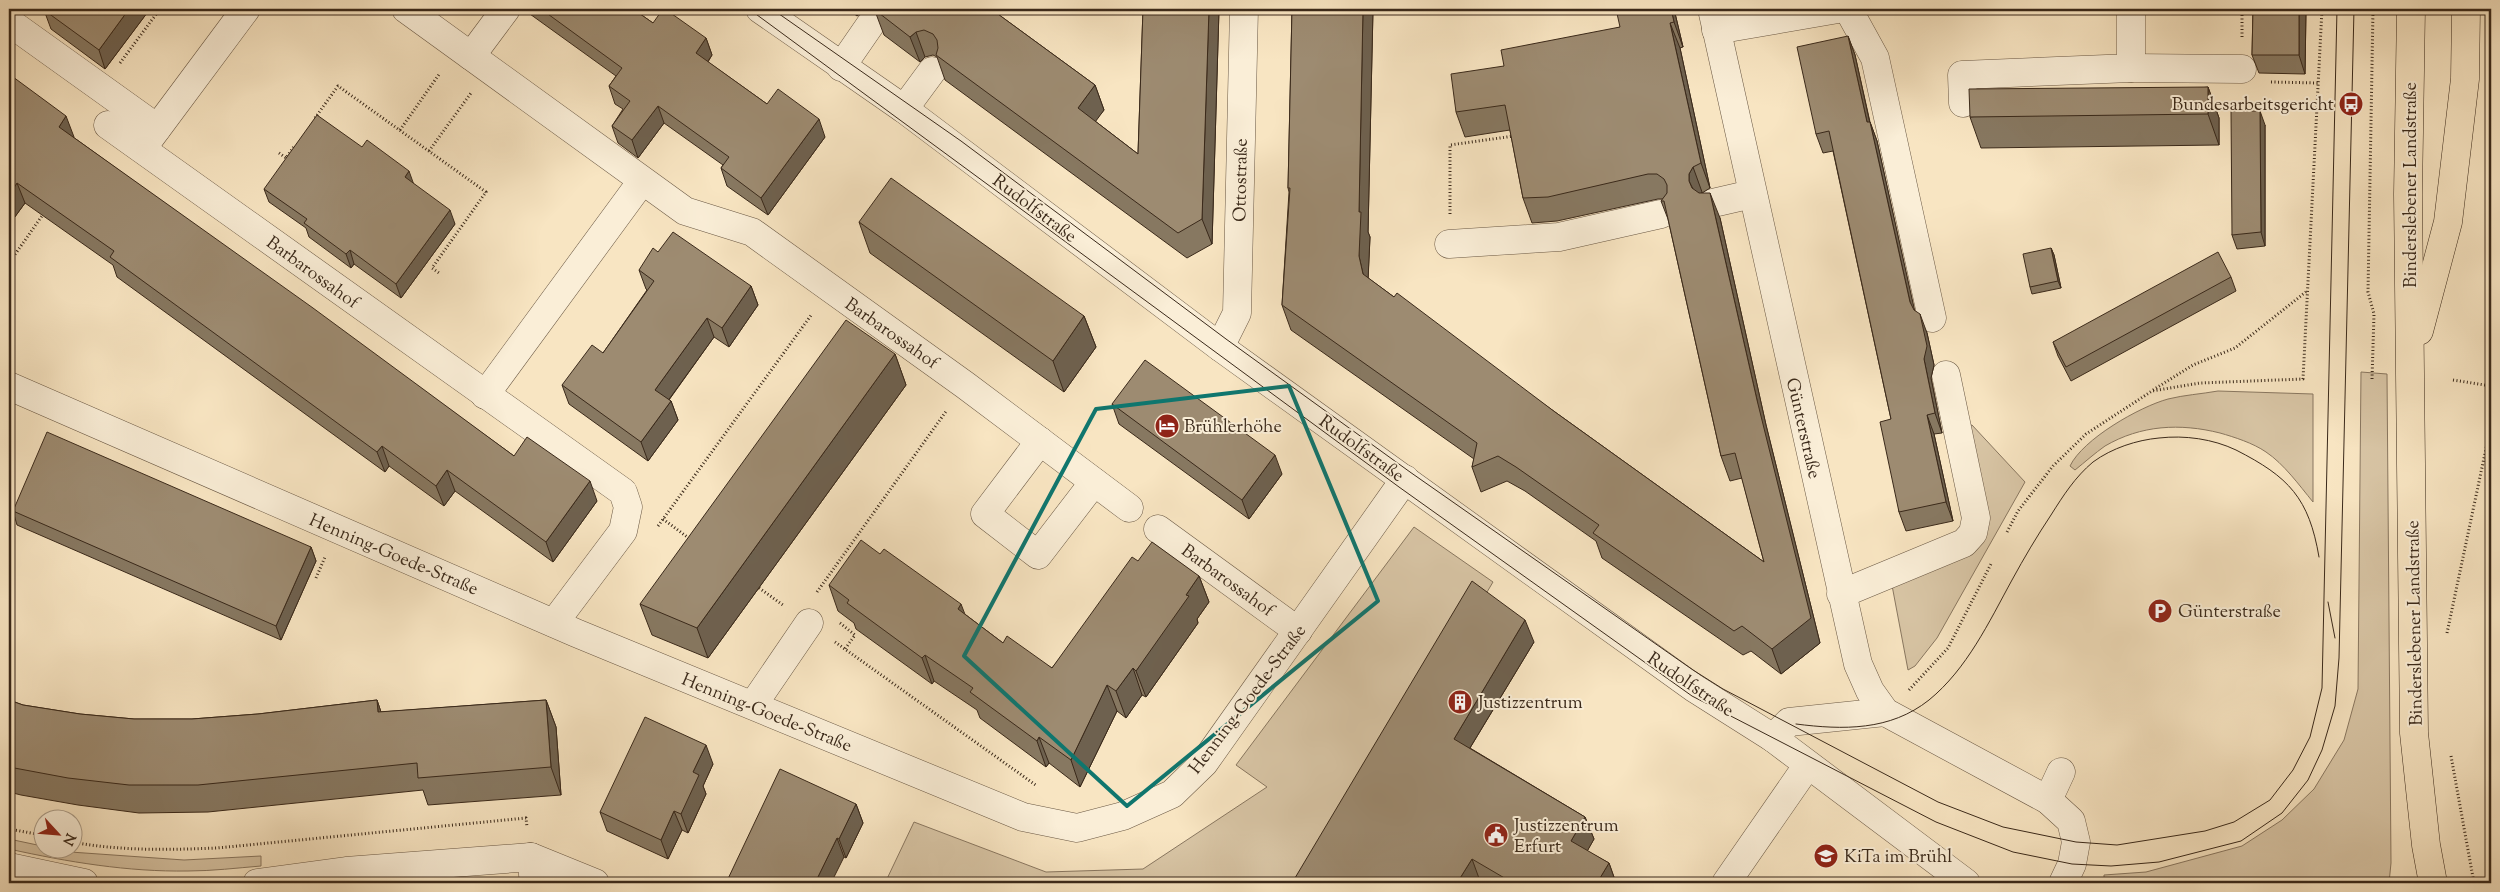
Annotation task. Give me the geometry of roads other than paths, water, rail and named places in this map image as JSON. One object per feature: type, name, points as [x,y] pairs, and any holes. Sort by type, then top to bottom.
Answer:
[{"type":"main road","name":"Binderslebener Landstraße","points":[[2410,9],[2408,194],[2414,733],[2426,846],[2433,883]]},
{"type":"main road","name":"Binderslebener Landstraße","points":[[2411,362],[2448,222],[2465,80],[2466,9]]},
{"type":"street","points":[[150,139],[246,9]]},
{"type":"street","name":"Barbarossahof","points":[[406,9],[685,211],[752,232],[965,385],[1129,508]]},
{"type":"street","points":[[473,57],[506,9]]},
{"type":"street","name":"Rudolfstraße","points":[[760,9],[904,109],[1220,347],[1694,688],[1773,738],[1807,766],[1966,883]]},
{"type":"street","name":"Ottostraße","points":[[1220,347],[1237,313],[1244,9]]},
{"type":"street","points":[[1714,19],[1838,9]]},
{"type":"street","points":[[1848,9],[1875,58],[1932,318]]},
{"type":"street","points":[[2131,9],[2131,68]]},
{"type":"street","name":"Günterstraße","points":[[1714,19],[1858,664],[1870,691],[1885,712],[2048,800],[2070,822],[2076,842],[2072,864],[2063,883]]},
{"type":"street","name":"Barbarossahof","points":[[9,22],[101,88],[150,139],[485,395],[623,492],[628,508],[623,531],[554,623]]},
{"type":"street","points":[[841,67],[870,25]]},
{"type":"street","points":[[1963,103],[1962,75],[2131,68],[2242,69]]},
{"type":"street","points":[[904,109],[932,71]]},
{"type":"street","name":"Barbarossahof","points":[[108,125],[150,139]]},
{"type":"street","points":[[485,395],[642,181]]},
{"type":"street","points":[[1713,203],[1752,194]]},
{"type":"street","points":[[1450,244],[1559,237],[1661,214]]},
{"type":"street","points":[[1841,594],[1964,543],[1973,533],[1976,518],[1946,374]]},
{"type":"street","name":"Henning-Goede-Straße","points":[[9,386],[554,623],[1023,817],[1077,828],[1123,816],[1172,794],[1204,763],[1405,479]]},
{"type":"street","points":[[1040,441],[985,514],[1038,555],[1094,482]]},
{"type":"street","name":"Barbarossahof","points":[[1158,529],[1298,631]]},
{"type":"street","points":[[753,705],[809,623]]},
{"type":"street","points":[[1773,738],[1789,722],[1885,712]]},
{"type":"street","points":[[1726,883],[1807,766]]},
{"type":"street","points":[[2048,800],[2061,772]]},
{"type":"street","points":[[2424,883],[2426,846]]},
{"type":"street","points":[[9,867],[84,883]]},
{"type":"street","points":[[257,883],[346,871],[533,870],[595,883]]},
{"type":"tram line","points":[[749,9],[1399,487],[1692,696],[1936,822],[2013,852],[2072,864],[2111,866],[2159,862],[2241,841],[2282,813],[2308,780],[2322,750],[2335,706],[2339,658],[2354,9]]},
{"type":"tram line","points":[[772,9],[961,141],[1226,339],[1410,472],[1723,689],[1938,802],[2003,827],[2076,842],[2117,845],[2205,831],[2234,822],[2270,800],[2293,770],[2310,737],[2322,688],[2337,9]]},
{"type":"tram line","points":[[1796,724],[1831,727],[1866,726],[1898,718],[1929,700],[1955,674],[1976,644],[2031,547],[2070,487],[2093,462],[2108,453],[2133,443],[2169,437],[2189,438],[2227,446],[2254,460],[2283,480],[2294,492],[2309,519],[2319,557]]},
{"type":"tram line","points":[[2328,602],[2335,638]]},
{"type":"place","name":"Bundesarbeitsgericht","points":[[2351,104]]},
{"type":"place","name":"Brühlerhöhe","points":[[1167,426]]},
{"type":"place","name":"Günterstraße","points":[[2160,611]]},
{"type":"place","name":"Justizzentrum","points":[[1460,702]]},
{"type":"place","name":"Justizzentrum Erfurt","points":[[1496,835]]},
{"type":"place","name":"KiTa im Brühl","points":[[1826,856]]}]
